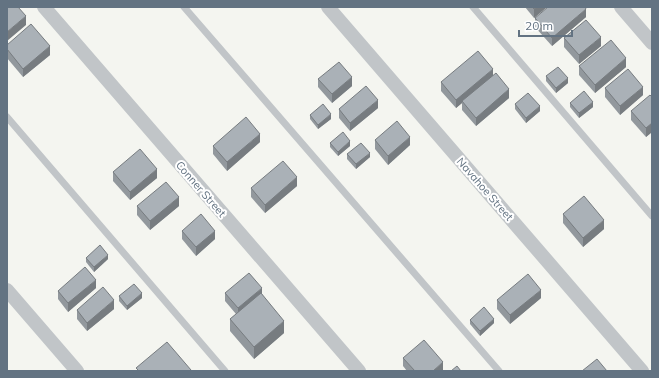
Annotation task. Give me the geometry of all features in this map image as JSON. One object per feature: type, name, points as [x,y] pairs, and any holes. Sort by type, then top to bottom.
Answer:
[{"type":"street","name":"Conner Street","points":[[44,7],[359,371]]},
{"type":"street","name":"Navahoe Street","points":[[328,7],[642,371]]},
{"type":"street","points":[[621,7],[652,43]]},
{"type":"street","points":[[7,290],[77,371]]},
{"type":"lane","points":[[184,7],[499,371]]},
{"type":"lane","points":[[473,7],[652,216]]},
{"type":"lane","points":[[7,118],[225,371]]},
{"type":"building","points":[[7,7],[18,7],[26,16],[7,32]]},
{"type":"building","points":[[548,7],[585,7],[586,9],[552,38],[535,18]]},
{"type":"building","points":[[586,20],[601,37],[579,55],[564,38]]},
{"type":"building","points":[[31,24],[50,46],[23,69],[7,49],[7,45]]},
{"type":"building","points":[[611,40],[626,58],[595,85],[579,66]]},
{"type":"building","points":[[478,51],[493,69],[456,100],[441,82]]},
{"type":"building","points":[[339,62],[352,77],[332,94],[318,79]]},
{"type":"building","points":[[558,67],[568,78],[556,88],[546,76]]},
{"type":"building","points":[[628,69],[643,87],[620,106],[605,88]]},
{"type":"building","points":[[496,73],[509,89],[476,118],[462,101]]},
{"type":"building","points":[[366,86],[378,100],[350,123],[339,109]]},
{"type":"building","points":[[584,91],[593,102],[579,113],[570,103]]},
{"type":"building","points":[[528,93],[540,106],[526,118],[515,104]]},
{"type":"building","points":[[650,95],[652,97],[652,123],[646,128],[631,111]]},
{"type":"building","points":[[323,104],[331,114],[318,125],[310,115]]},
{"type":"building","points":[[246,117],[260,134],[227,162],[213,146]]},
{"type":"building","points":[[397,121],[410,137],[388,156],[375,140]]},
{"type":"building","points":[[343,132],[350,141],[338,152],[330,143]]},
{"type":"building","points":[[361,143],[370,153],[356,164],[347,154]]},
{"type":"building","points":[[140,149],[157,169],[130,192],[113,172]]},
{"type":"building","points":[[283,161],[297,177],[265,205],[251,188]]},
{"type":"building","points":[[166,182],[179,197],[150,221],[137,206]]},
{"type":"building","points":[[584,196],[604,220],[583,238],[563,214]]},
{"type":"building","points":[[201,214],[215,231],[196,247],[182,231]]},
{"type":"building","points":[[100,245],[108,255],[94,267],[86,258]]},
{"type":"building","points":[[85,267],[96,280],[68,303],[58,291]]},
{"type":"building","points":[[249,273],[262,288],[238,308],[225,293]]},
{"type":"building","points":[[528,274],[541,290],[510,315],[497,300]]},
{"type":"building","points":[[134,284],[142,293],[127,306],[119,296]]},
{"type":"building","points":[[103,287],[114,300],[87,323],[77,310]]},
{"type":"building","points":[[261,293],[284,321],[254,347],[230,319]]},
{"type":"building","points":[[484,307],[494,319],[480,331],[470,320]]},
{"type":"building","points":[[424,340],[443,362],[433,371],[415,371],[403,358]]},
{"type":"building","points":[[167,342],[191,371],[139,371],[136,368]]},
{"type":"building","points":[[597,359],[607,371],[582,371]]},
{"type":"building","points":[[457,366],[461,371],[451,371]]}]
